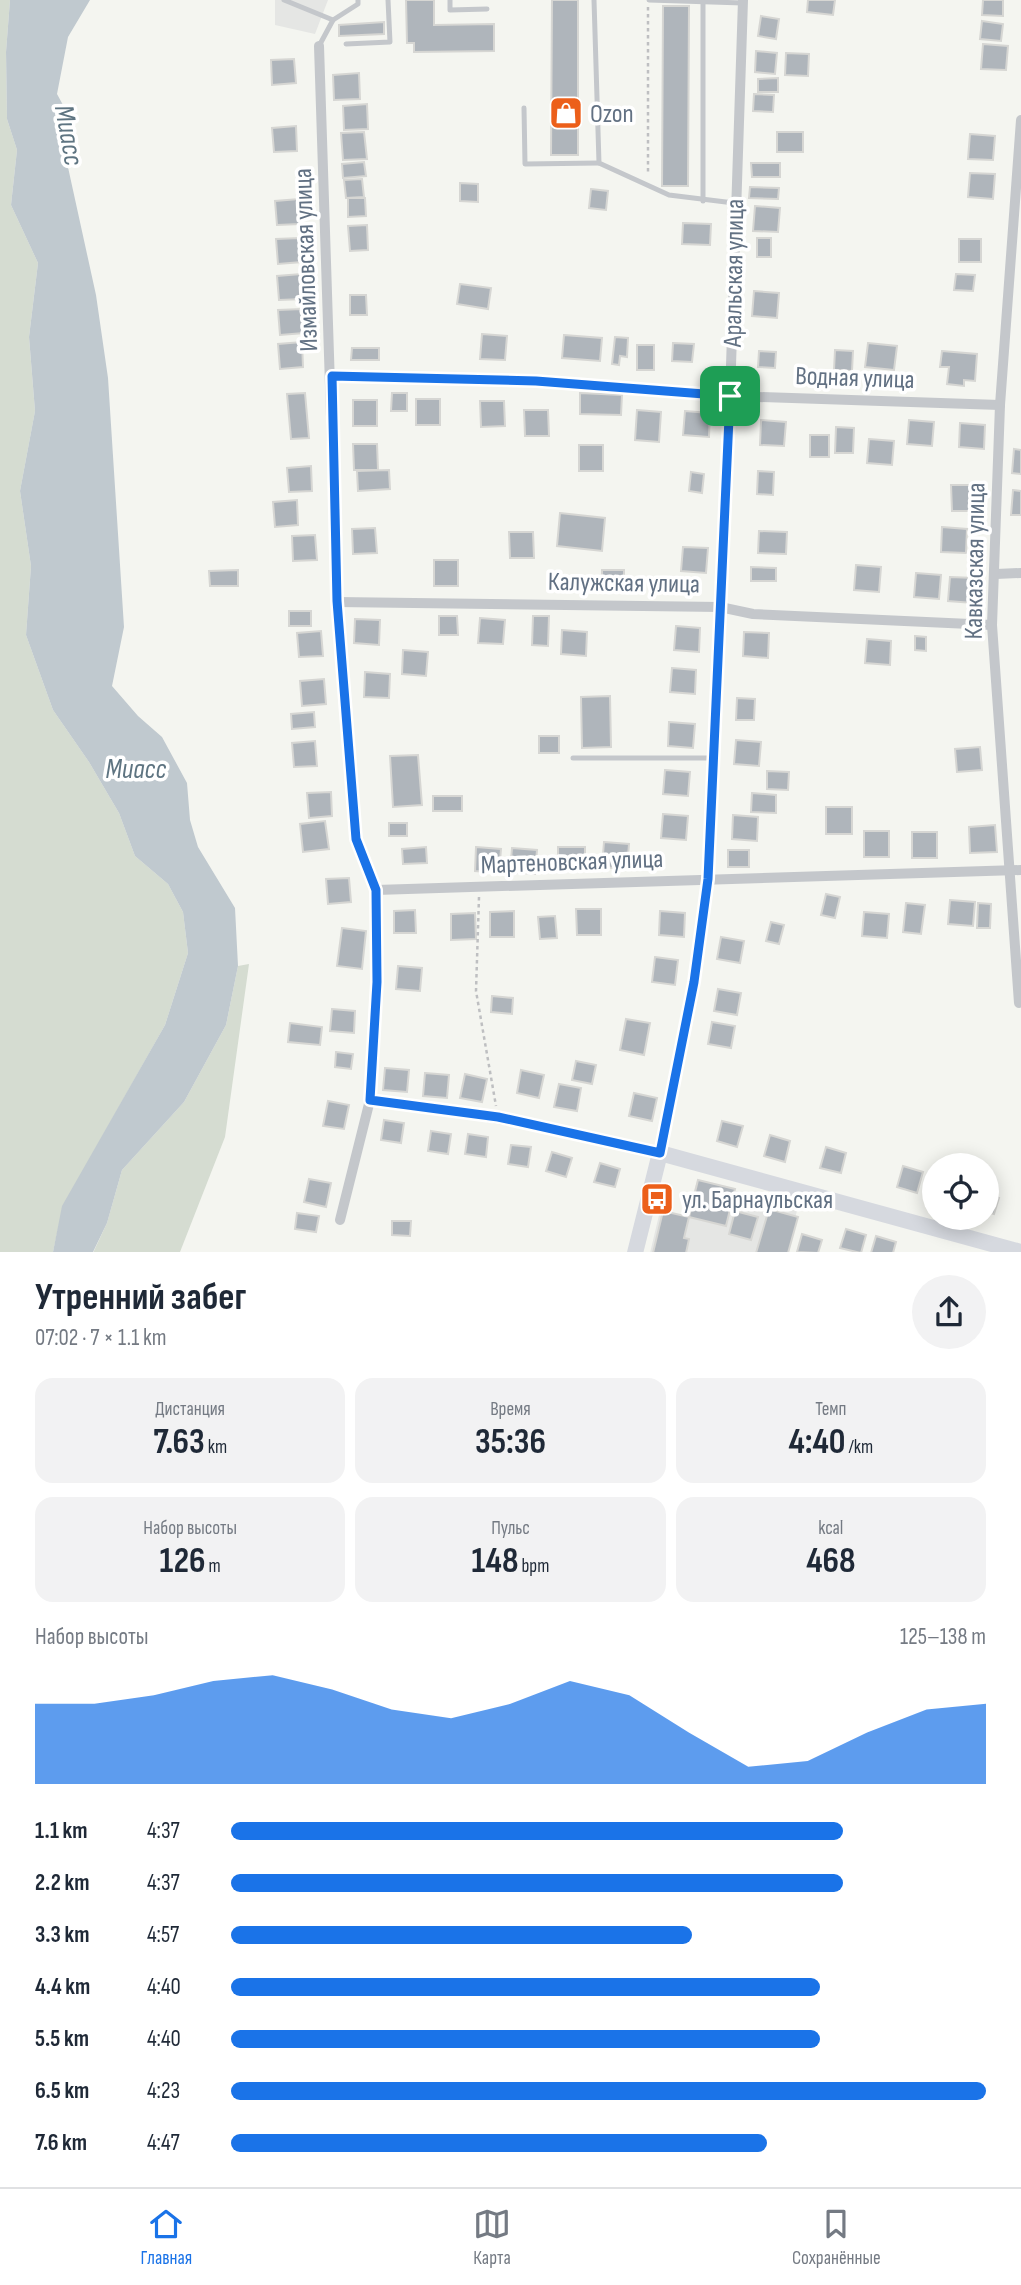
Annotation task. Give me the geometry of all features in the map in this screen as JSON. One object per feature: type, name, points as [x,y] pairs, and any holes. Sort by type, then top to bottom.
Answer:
[{"type":"street","name":"Аральская улица","points":[[635,1252],[660,1153],[694,982],[708,879],[730,396],[734,204],[743,2]]},
{"type":"street","name":"Измайловская улица","points":[[319,46],[332,376],[337,601],[356,839],[376,890],[377,982],[370,1100],[340,1220]]},
{"type":"street","name":"Кавказская улица","points":[[1019,1003],[1016,870],[992,625],[996,574],[1000,405],[1021,120]]},
{"type":"street","name":"Водная улица","points":[[332,376],[536,381],[730,396],[1000,405]]},
{"type":"street","points":[[996,574],[1021,573]]},
{"type":"street","name":"Калужская улица","points":[[337,601],[720,607],[753,614],[992,625]]},
{"type":"street","name":"Мартеновская улица","points":[[376,890],[1016,870]]},
{"type":"street","points":[[370,1100],[498,1117],[660,1153],[1021,1252]]},
{"type":"lane","points":[[284,0],[333,20]]},
{"type":"lane","points":[[319,46],[333,20],[358,4],[358,0]]},
{"type":"lane","points":[[346,44],[390,42],[388,0]]},
{"type":"lane","points":[[450,0],[450,10],[487,9]]},
{"type":"lane","points":[[594,0],[599,163]]},
{"type":"lane","points":[[648,0],[743,2]]},
{"type":"lane","points":[[703,2],[703,201]]},
{"type":"lane","points":[[524,108],[524,164],[599,163],[669,195],[734,204]]},
{"type":"lane","points":[[573,758],[713,758]]},
{"type":"path","points":[[648,0],[648,186]]},
{"type":"path","points":[[480,887],[476,991],[498,1117]]},
{"type":"shaded area","points":[[0,0],[10,0],[6,52],[7,119],[17,150],[11,205],[38,263],[29,337],[35,411],[20,491],[31,566],[26,635],[53,710],[89,762],[119,813],[135,856],[168,884],[183,912],[188,953],[165,1025],[63,1206],[53,1252],[0,1252]]},
{"type":"shaded area","points":[[275,0],[328,0],[315,34],[275,25]]},
{"type":"shaded area","points":[[249,964],[225,1137],[180,1252],[93,1252],[107,1223],[122,1170],[184,1102],[226,1025],[238,966]]},
{"type":"shaded area","points":[[697,1181],[798,1207],[786,1252],[650,1252],[660,1211],[686,1216]]},
{"type":"water","name":"Миасс","points":[[10,0],[90,0],[68,37],[57,94],[69,116],[64,149],[96,295],[108,378],[124,627],[112,686],[138,716],[162,737],[187,783],[190,820],[198,847],[235,908],[238,966],[226,1025],[184,1102],[122,1170],[107,1223],[93,1252],[53,1252],[62,1206],[165,1025],[188,953],[183,912],[168,884],[135,856],[119,813],[89,762],[53,710],[26,635],[31,566],[20,491],[35,411],[29,337],[38,263],[11,205],[17,150],[7,119],[6,52]]},
{"type":"building","points":[[406,0],[434,0],[434,25],[494,24],[494,51],[414,52],[414,43],[407,43]]},
{"type":"building","points":[[552,0],[578,0],[578,155],[551,155]]},
{"type":"building","points":[[808,0],[835,0],[833,15],[807,12]]},
{"type":"building","points":[[983,0],[1003,0],[1003,16],[982,15]]},
{"type":"building","points":[[663,6],[689,6],[688,186],[662,186]]},
{"type":"building","points":[[761,16],[779,19],[776,39],[758,36]]},
{"type":"building","points":[[982,21],[1003,24],[1001,41],[980,39]]},
{"type":"building","points":[[384,22],[384,34],[339,36],[339,25]]},
{"type":"building","points":[[983,44],[1008,46],[1006,70],[981,69]]},
{"type":"building","points":[[756,51],[777,53],[775,74],[755,72]]},
{"type":"building","points":[[786,53],[809,54],[808,76],[785,75]]},
{"type":"building","points":[[294,59],[296,83],[272,85],[271,60]]},
{"type":"building","points":[[359,73],[360,99],[334,100],[333,75]]},
{"type":"building","points":[[778,78],[778,92],[758,92],[758,79]]},
{"type":"building","points":[[754,94],[774,95],[773,112],[753,111]]},
{"type":"building","points":[[367,104],[368,129],[344,130],[343,106]]},
{"type":"building","points":[[296,126],[297,151],[274,152],[272,128]]},
{"type":"building","points":[[364,132],[367,159],[343,160],[341,133]]},
{"type":"building","points":[[777,132],[803,132],[803,152],[777,152]]},
{"type":"building","points":[[970,134],[995,136],[993,160],[968,159]]},
{"type":"building","points":[[364,162],[366,176],[343,178],[342,164]]},
{"type":"building","points":[[751,163],[780,163],[780,177],[752,177]]},
{"type":"building","points":[[970,173],[995,174],[993,199],[968,197]]},
{"type":"building","points":[[362,179],[364,197],[346,198],[344,180]]},
{"type":"building","points":[[460,183],[478,184],[478,202],[460,201]]},
{"type":"building","points":[[750,187],[779,188],[778,199],[749,198]]},
{"type":"building","points":[[591,189],[608,191],[606,210],[589,208]]},
{"type":"building","points":[[348,198],[365,198],[366,216],[348,217]]},
{"type":"building","points":[[299,199],[300,224],[277,225],[275,201]]},
{"type":"building","points":[[755,206],[780,208],[778,232],[753,231]]},
{"type":"building","points":[[683,223],[711,224],[710,245],[682,244]]},
{"type":"building","points":[[367,225],[368,250],[350,251],[348,226]]},
{"type":"building","points":[[300,238],[302,262],[278,264],[276,239]]},
{"type":"building","points":[[757,238],[771,238],[771,257],[757,257]]},
{"type":"building","points":[[959,239],[981,239],[981,262],[959,262]]},
{"type":"building","points":[[301,274],[303,299],[279,300],[277,276]]},
{"type":"building","points":[[956,274],[975,275],[973,291],[954,290]]},
{"type":"building","points":[[460,284],[491,288],[488,309],[457,304]]},
{"type":"building","points":[[754,291],[779,293],[777,318],[752,316]]},
{"type":"building","points":[[350,295],[366,295],[367,315],[350,315]]},
{"type":"building","points":[[302,309],[304,333],[280,335],[278,310]]},
{"type":"building","points":[[482,334],[507,336],[505,360],[480,359]]},
{"type":"building","points":[[564,335],[602,338],[600,361],[562,358]]},
{"type":"building","points":[[615,337],[628,338],[627,357],[620,356],[619,365],[612,364]]},
{"type":"building","points":[[302,342],[303,367],[280,369],[278,344]]},
{"type":"building","points":[[673,343],[694,344],[692,362],[672,361]]},
{"type":"building","points":[[868,343],[897,346],[894,370],[865,367]]},
{"type":"building","points":[[637,345],[654,345],[654,370],[637,370]]},
{"type":"building","points":[[352,348],[379,348],[379,360],[351,360]]},
{"type":"building","points":[[835,350],[853,351],[852,371],[834,370]]},
{"type":"building","points":[[759,351],[776,352],[775,368],[758,367]]},
{"type":"building","points":[[942,351],[977,354],[975,381],[964,380],[964,386],[947,384],[949,367],[940,367]]},
{"type":"building","points":[[305,393],[309,438],[291,439],[287,394]]},
{"type":"building","points":[[392,393],[407,393],[407,411],[391,411]]},
{"type":"building","points":[[580,393],[622,395],[621,415],[580,414]]},
{"type":"building","points":[[416,399],[440,399],[440,425],[416,425]]},
{"type":"building","points":[[353,400],[377,400],[377,426],[353,426]]},
{"type":"building","points":[[480,401],[504,401],[505,426],[481,427]]},
{"type":"building","points":[[524,410],[548,410],[549,436],[525,436]]},
{"type":"building","points":[[637,410],[661,412],[659,442],[635,440]]},
{"type":"building","points":[[685,411],[710,413],[709,437],[683,435]]},
{"type":"building","points":[[761,420],[786,422],[784,446],[760,445]]},
{"type":"building","points":[[909,420],[934,422],[932,446],[907,444]]},
{"type":"building","points":[[960,423],[985,425],[984,449],[959,447]]},
{"type":"building","points":[[836,427],[854,428],[853,453],[835,453]]},
{"type":"building","points":[[810,435],[829,435],[829,457],[810,457]]},
{"type":"building","points":[[869,439],[894,441],[892,465],[867,463]]},
{"type":"building","points":[[353,444],[377,444],[378,470],[354,470]]},
{"type":"building","points":[[579,445],[603,445],[603,471],[579,471]]},
{"type":"building","points":[[1014,449],[1021,450],[1021,474],[1012,473]]},
{"type":"building","points":[[311,466],[312,491],[289,492],[287,468]]},
{"type":"building","points":[[389,470],[390,489],[358,491],[357,471]]},
{"type":"building","points":[[758,471],[774,472],[773,495],[757,494]]},
{"type":"building","points":[[691,472],[704,474],[702,493],[689,491]]},
{"type":"building","points":[[951,485],[976,485],[976,511],[952,511]]},
{"type":"building","points":[[1013,490],[1021,491],[1021,515],[1011,515]]},
{"type":"building","points":[[297,500],[298,525],[275,527],[273,502]]},
{"type":"building","points":[[560,513],[605,518],[602,551],[557,546]]},
{"type":"building","points":[[942,527],[967,529],[966,553],[941,552]]},
{"type":"building","points":[[375,528],[377,553],[353,554],[352,529]]},
{"type":"building","points":[[759,531],[787,532],[786,554],[758,553]]},
{"type":"building","points":[[509,532],[533,532],[534,558],[510,558]]},
{"type":"building","points":[[315,535],[317,560],[293,561],[292,536]]},
{"type":"building","points":[[683,547],[708,548],[706,573],[681,571]]},
{"type":"building","points":[[434,560],[458,560],[458,586],[434,586]]},
{"type":"building","points":[[856,565],[881,567],[879,592],[854,590]]},
{"type":"building","points":[[751,567],[776,568],[776,581],[751,581]]},
{"type":"building","points":[[238,570],[238,586],[210,586],[209,571]]},
{"type":"building","points":[[602,570],[624,570],[624,589],[602,589]]},
{"type":"building","points":[[916,573],[941,575],[939,599],[914,597]]},
{"type":"building","points":[[950,577],[975,578],[973,603],[948,601]]},
{"type":"building","points":[[289,611],[311,611],[311,626],[289,626]]},
{"type":"building","points":[[439,616],[457,616],[458,635],[439,635]]},
{"type":"building","points":[[533,616],[549,616],[548,646],[532,645]]},
{"type":"building","points":[[480,618],[505,620],[503,644],[478,643]]},
{"type":"building","points":[[355,619],[380,620],[379,645],[354,643]]},
{"type":"building","points":[[676,626],[700,628],[699,652],[674,650]]},
{"type":"building","points":[[562,630],[587,632],[586,656],[561,654]]},
{"type":"building","points":[[321,631],[323,656],[299,657],[297,633]]},
{"type":"building","points":[[744,632],[769,633],[768,658],[743,656]]},
{"type":"building","points":[[915,636],[926,637],[926,651],[915,650]]},
{"type":"building","points":[[867,639],[891,641],[890,665],[865,663]]},
{"type":"building","points":[[403,650],[428,652],[426,676],[402,674]]},
{"type":"building","points":[[672,668],[696,670],[695,694],[670,692]]},
{"type":"building","points":[[365,672],[390,674],[389,698],[364,697]]},
{"type":"building","points":[[324,679],[326,704],[302,706],[300,681]]},
{"type":"building","points":[[610,696],[611,747],[582,748],[581,697]]},
{"type":"building","points":[[737,698],[755,699],[754,720],[736,720]]},
{"type":"building","points":[[314,712],[315,727],[292,729],[291,714]]},
{"type":"building","points":[[669,722],[695,724],[693,748],[668,746]]},
{"type":"building","points":[[539,736],[559,736],[559,753],[539,753]]},
{"type":"building","points":[[736,740],[761,742],[759,766],[734,764]]},
{"type":"building","points":[[315,741],[317,766],[294,767],[292,743]]},
{"type":"building","points":[[980,747],[982,770],[957,772],[955,749]]},
{"type":"building","points":[[418,755],[422,805],[393,807],[390,756]]},
{"type":"building","points":[[665,770],[690,772],[688,796],[663,794]]},
{"type":"building","points":[[767,771],[789,772],[788,790],[767,789]]},
{"type":"building","points":[[331,792],[332,816],[309,818],[307,793]]},
{"type":"building","points":[[752,793],[776,795],[776,813],[751,812]]},
{"type":"building","points":[[433,796],[462,796],[462,811],[433,811]]},
{"type":"building","points":[[826,807],[852,807],[852,834],[826,834]]},
{"type":"building","points":[[663,814],[688,816],[686,840],[661,838]]},
{"type":"building","points":[[733,815],[758,817],[757,841],[732,839]]},
{"type":"building","points":[[325,821],[329,849],[303,852],[300,824]]},
{"type":"building","points":[[389,823],[407,823],[407,836],[389,836]]},
{"type":"building","points":[[995,825],[997,852],[970,853],[969,827]]},
{"type":"building","points":[[864,831],[889,831],[889,857],[864,857]]},
{"type":"building","points":[[912,832],[937,832],[937,858],[912,858]]},
{"type":"building","points":[[604,842],[629,844],[627,869],[602,867]]},
{"type":"building","points":[[426,847],[427,863],[403,864],[402,849]]},
{"type":"building","points":[[476,847],[501,849],[499,873],[475,871]]},
{"type":"building","points":[[558,847],[585,847],[585,865],[558,865]]},
{"type":"building","points":[[512,848],[537,850],[535,874],[510,872]]},
{"type":"building","points":[[728,850],[749,850],[749,867],[728,867]]},
{"type":"building","points":[[349,878],[351,902],[328,904],[326,879]]},
{"type":"building","points":[[826,894],[840,897],[835,918],[821,915]]},
{"type":"building","points":[[950,900],[975,902],[973,926],[948,924]]},
{"type":"building","points":[[906,903],[925,905],[921,934],[903,932]]},
{"type":"building","points":[[978,903],[991,904],[990,928],[977,928]]},
{"type":"building","points":[[576,909],[601,909],[601,935],[577,935]]},
{"type":"building","points":[[415,910],[416,933],[394,933],[394,911]]},
{"type":"building","points":[[514,911],[514,937],[490,937],[490,912]]},
{"type":"building","points":[[660,911],[685,913],[684,937],[659,935]]},
{"type":"building","points":[[864,912],[889,914],[887,938],[862,936]]},
{"type":"building","points":[[475,913],[476,939],[451,940],[451,914]]},
{"type":"building","points":[[555,916],[557,938],[540,939],[538,917]]},
{"type":"building","points":[[771,922],[784,925],[779,944],[766,941]]},
{"type":"building","points":[[342,928],[366,931],[362,969],[337,966]]},
{"type":"building","points":[[721,937],[744,941],[740,963],[717,959]]},
{"type":"building","points":[[655,957],[678,960],[675,985],[652,982]]},
{"type":"building","points":[[398,966],[422,968],[420,991],[396,989]]},
{"type":"building","points":[[718,989],[741,993],[737,1015],[714,1011]]},
{"type":"building","points":[[492,996],[513,998],[512,1014],[491,1012]]},
{"type":"building","points":[[332,1009],[355,1011],[354,1033],[330,1031]]},
{"type":"building","points":[[626,1019],[650,1023],[644,1055],[620,1050]]},
{"type":"building","points":[[712,1022],[735,1026],[731,1048],[708,1044]]},
{"type":"building","points":[[290,1023],[322,1027],[320,1045],[288,1042]]},
{"type":"building","points":[[336,1052],[353,1054],[351,1069],[335,1067]]},
{"type":"building","points":[[576,1061],[596,1065],[592,1084],[572,1080]]},
{"type":"building","points":[[385,1068],[409,1070],[407,1092],[383,1090]]},
{"type":"building","points":[[521,1070],[544,1075],[539,1098],[517,1093]]},
{"type":"building","points":[[425,1073],[449,1075],[447,1098],[423,1096]]},
{"type":"building","points":[[465,1074],[487,1079],[482,1102],[460,1098]]},
{"type":"building","points":[[559,1084],[581,1088],[577,1111],[554,1107]]},
{"type":"building","points":[[634,1093],[657,1098],[652,1121],[629,1116]]},
{"type":"building","points":[[328,1101],[349,1105],[344,1129],[323,1126]]},
{"type":"building","points":[[384,1120],[404,1123],[401,1143],[381,1140]]},
{"type":"building","points":[[722,1121],[743,1126],[737,1147],[717,1141]]},
{"type":"building","points":[[431,1131],[451,1134],[448,1154],[428,1151]]},
{"type":"building","points":[[468,1134],[488,1137],[486,1157],[465,1154]]},
{"type":"building","points":[[770,1135],[790,1141],[785,1162],[764,1156]]},
{"type":"building","points":[[511,1145],[531,1147],[528,1167],[508,1164]]},
{"type":"building","points":[[826,1147],[846,1153],[841,1173],[820,1168]]},
{"type":"building","points":[[552,1152],[572,1158],[566,1177],[546,1171]]},
{"type":"building","points":[[600,1163],[620,1169],[615,1187],[594,1182]]},
{"type":"building","points":[[903,1166],[922,1172],[917,1193],[897,1187]]},
{"type":"building","points":[[309,1179],[331,1183],[326,1207],[304,1202]]},
{"type":"building","points":[[698,1180],[735,1189],[726,1226],[689,1217]]},
{"type":"building","points":[[769,1209],[798,1217],[788,1252],[756,1252]]},
{"type":"building","points":[[663,1211],[689,1217],[684,1238],[689,1239],[686,1252],[653,1252]]},
{"type":"building","points":[[735,1211],[758,1217],[751,1240],[729,1234]]},
{"type":"building","points":[[297,1213],[319,1216],[316,1232],[295,1229]]},
{"type":"building","points":[[392,1221],[411,1221],[410,1236],[392,1235]]},
{"type":"building","points":[[846,1229],[866,1235],[861,1252],[840,1248]]},
{"type":"building","points":[[802,1234],[822,1240],[818,1252],[797,1252]]},
{"type":"building","points":[[876,1236],[896,1242],[893,1252],[871,1252]]},
{"type":"place","name":"Ozon","points":[[566,113]]},
{"type":"place","name":"ул. Барнаульская","points":[[657,1199]]},
{"type":"route","points":[[332,376],[536,381],[730,396],[708,879],[694,982],[660,1153],[562,1129],[477,1113],[370,1100],[377,982],[376,890],[356,839],[337,601],[332,376]]}]
